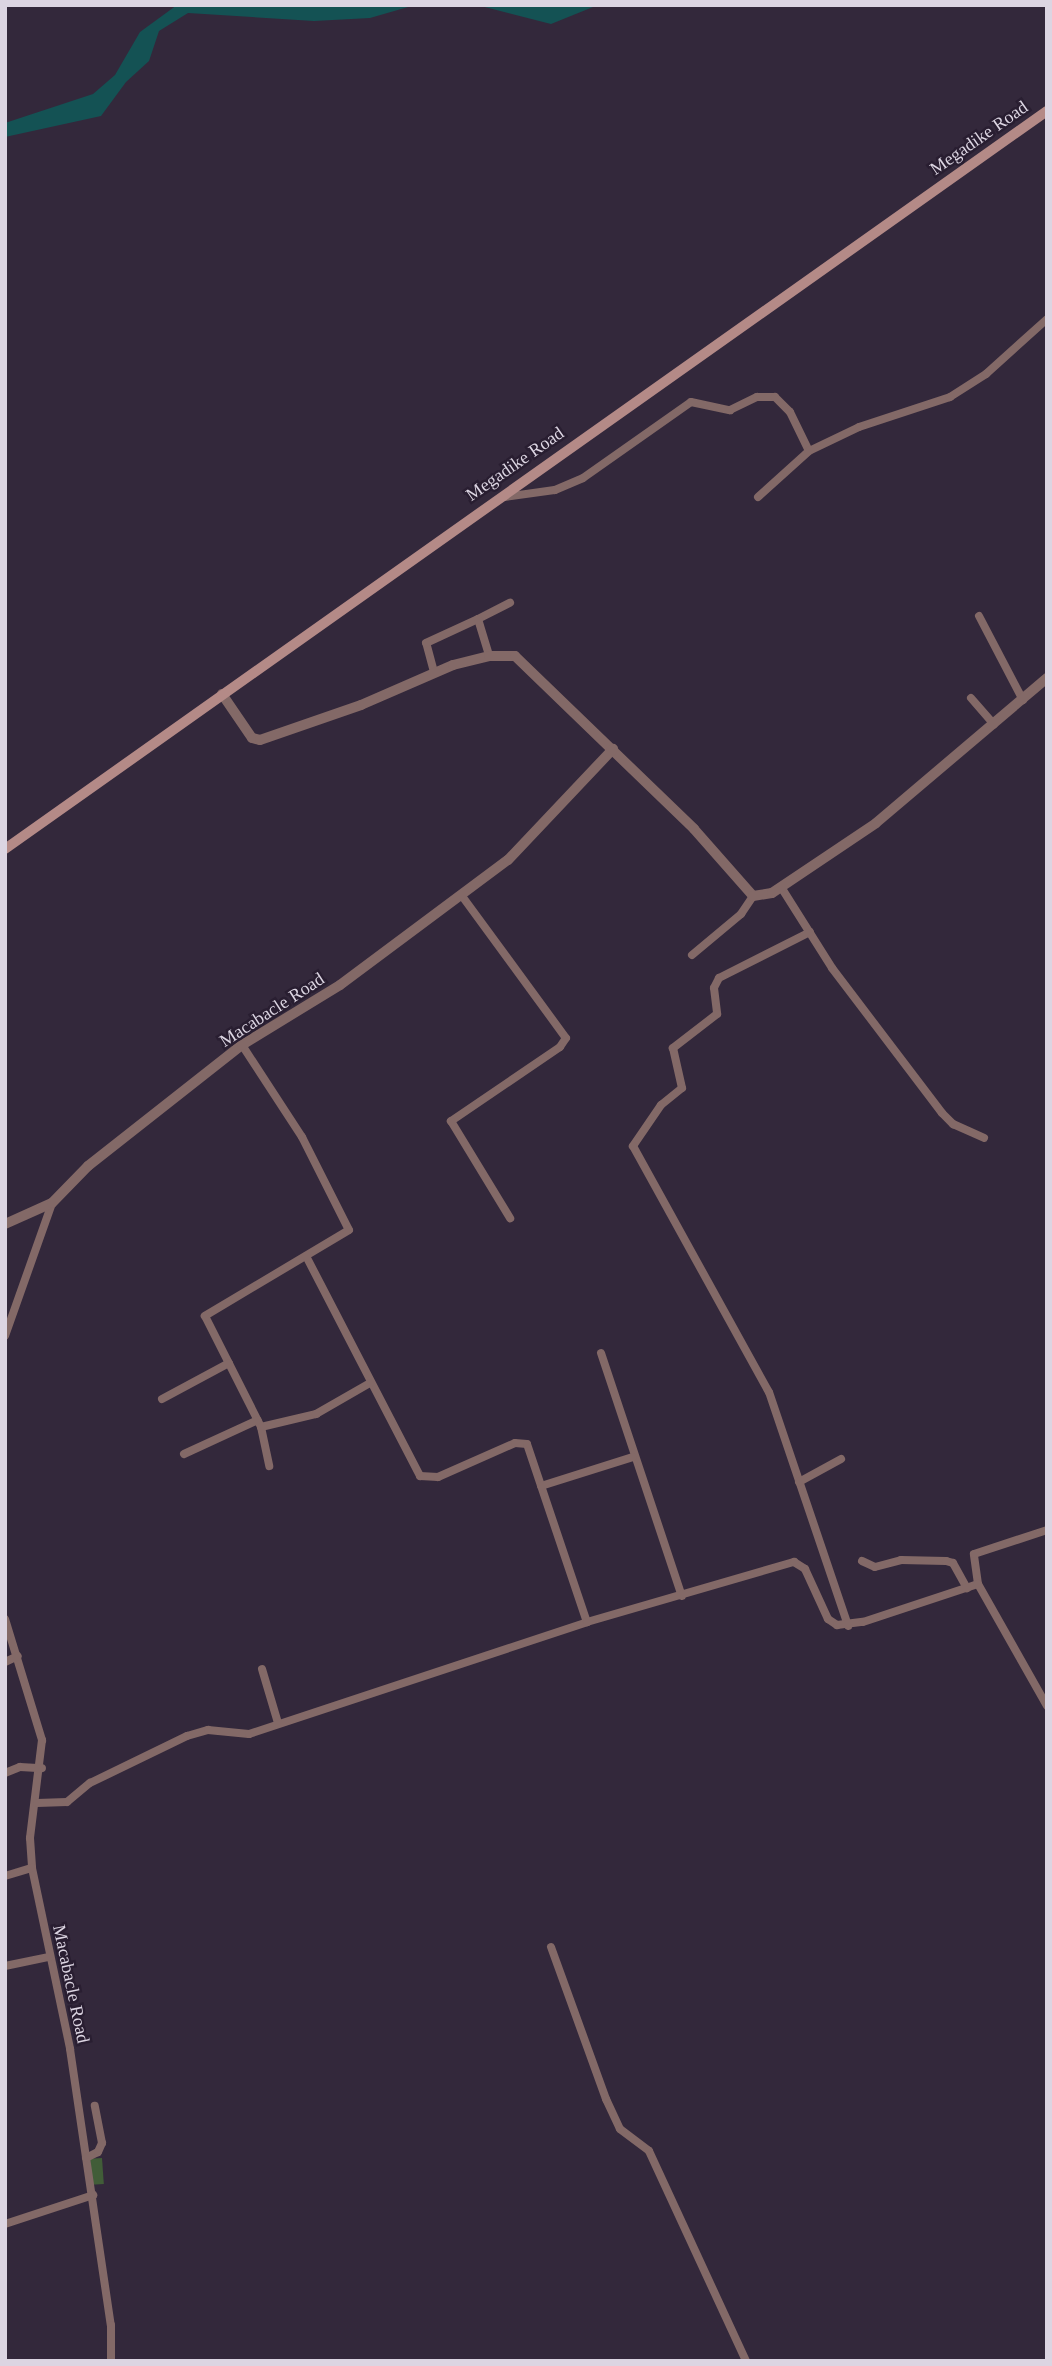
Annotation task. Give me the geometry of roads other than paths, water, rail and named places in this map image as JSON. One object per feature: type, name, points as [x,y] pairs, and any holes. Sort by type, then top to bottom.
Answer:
[{"type":"main road","name":"Megadike Road","points":[[5,849],[1047,111]]},
{"type":"street","points":[[758,497],[809,451],[859,427],[950,397],[986,374],[1047,319]]},
{"type":"street","points":[[500,497],[565,488],[691,401],[730,410],[757,397],[775,397],[790,412],[809,451]]},
{"type":"street","points":[[434,672],[426,643],[510,603]]},
{"type":"street","points":[[979,616],[1023,700]]},
{"type":"street","points":[[478,619],[489,656]]},
{"type":"street","points":[[222,694],[253,738],[260,740],[361,705],[434,672],[489,656],[506,655],[522,661],[613,749],[753,896]]},
{"type":"street","points":[[692,955],[741,914],[753,896],[781,887],[913,796],[1047,678]]},
{"type":"street","points":[[971,698],[994,724]]},
{"type":"street","name":"Macabacle Road","points":[[5,1336],[52,1203],[88,1166],[242,1045],[340,985],[508,860],[613,749]]},
{"type":"street","points":[[781,887],[832,968],[942,1113],[953,1124],[984,1138]]},
{"type":"street","points":[[462,896],[566,1038],[560,1047],[451,1121],[510,1218]]},
{"type":"street","points":[[810,932],[719,978],[714,988],[717,1014],[673,1048],[682,1088],[661,1105],[633,1146],[761,1376],[848,1626]]},
{"type":"street","points":[[242,1045],[302,1137],[349,1230],[205,1316],[259,1424],[270,1466]]},
{"type":"street","points":[[5,1224],[52,1203]]},
{"type":"street","points":[[306,1256],[420,1476],[438,1477],[522,1441],[531,1449],[587,1622]]},
{"type":"street","points":[[601,1353],[633,1457],[682,1596]]},
{"type":"street","points":[[162,1399],[229,1363]]},
{"type":"street","points":[[184,1454],[259,1424],[316,1414],[370,1384]]},
{"type":"street","points":[[541,1486],[633,1457]]},
{"type":"street","points":[[799,1482],[841,1459]]},
{"type":"street","points":[[1047,1530],[974,1554],[978,1584],[1047,1706]]},
{"type":"street","points":[[862,1561],[874,1567],[901,1560],[946,1561],[953,1563],[967,1588]]},
{"type":"street","points":[[37,1803],[67,1802],[113,1770],[187,1736],[208,1730],[249,1734],[587,1622],[798,1562],[828,1619],[848,1626],[978,1584]]},
{"type":"street","name":"Macabacle Road","points":[[5,1619],[39,1724],[42,1768],[30,1838],[32,1868],[93,2195],[111,2357]]},
{"type":"street","points":[[5,1662],[18,1656]]},
{"type":"street","points":[[262,1669],[278,1723]]},
{"type":"street","points":[[5,1773],[20,1767],[42,1768]]},
{"type":"street","points":[[5,1876],[32,1868]]},
{"type":"street","points":[[551,1947],[606,2099],[620,2129],[649,2151],[746,2361]]},
{"type":"street","points":[[5,1966],[50,1957]]},
{"type":"street","points":[[86,2158],[98,2152],[102,2143],[95,2106]]},
{"type":"street","points":[[5,2224],[69,2199],[93,2195]]},
{"type":"street","points":[[111,2357],[122,2361]]}]
